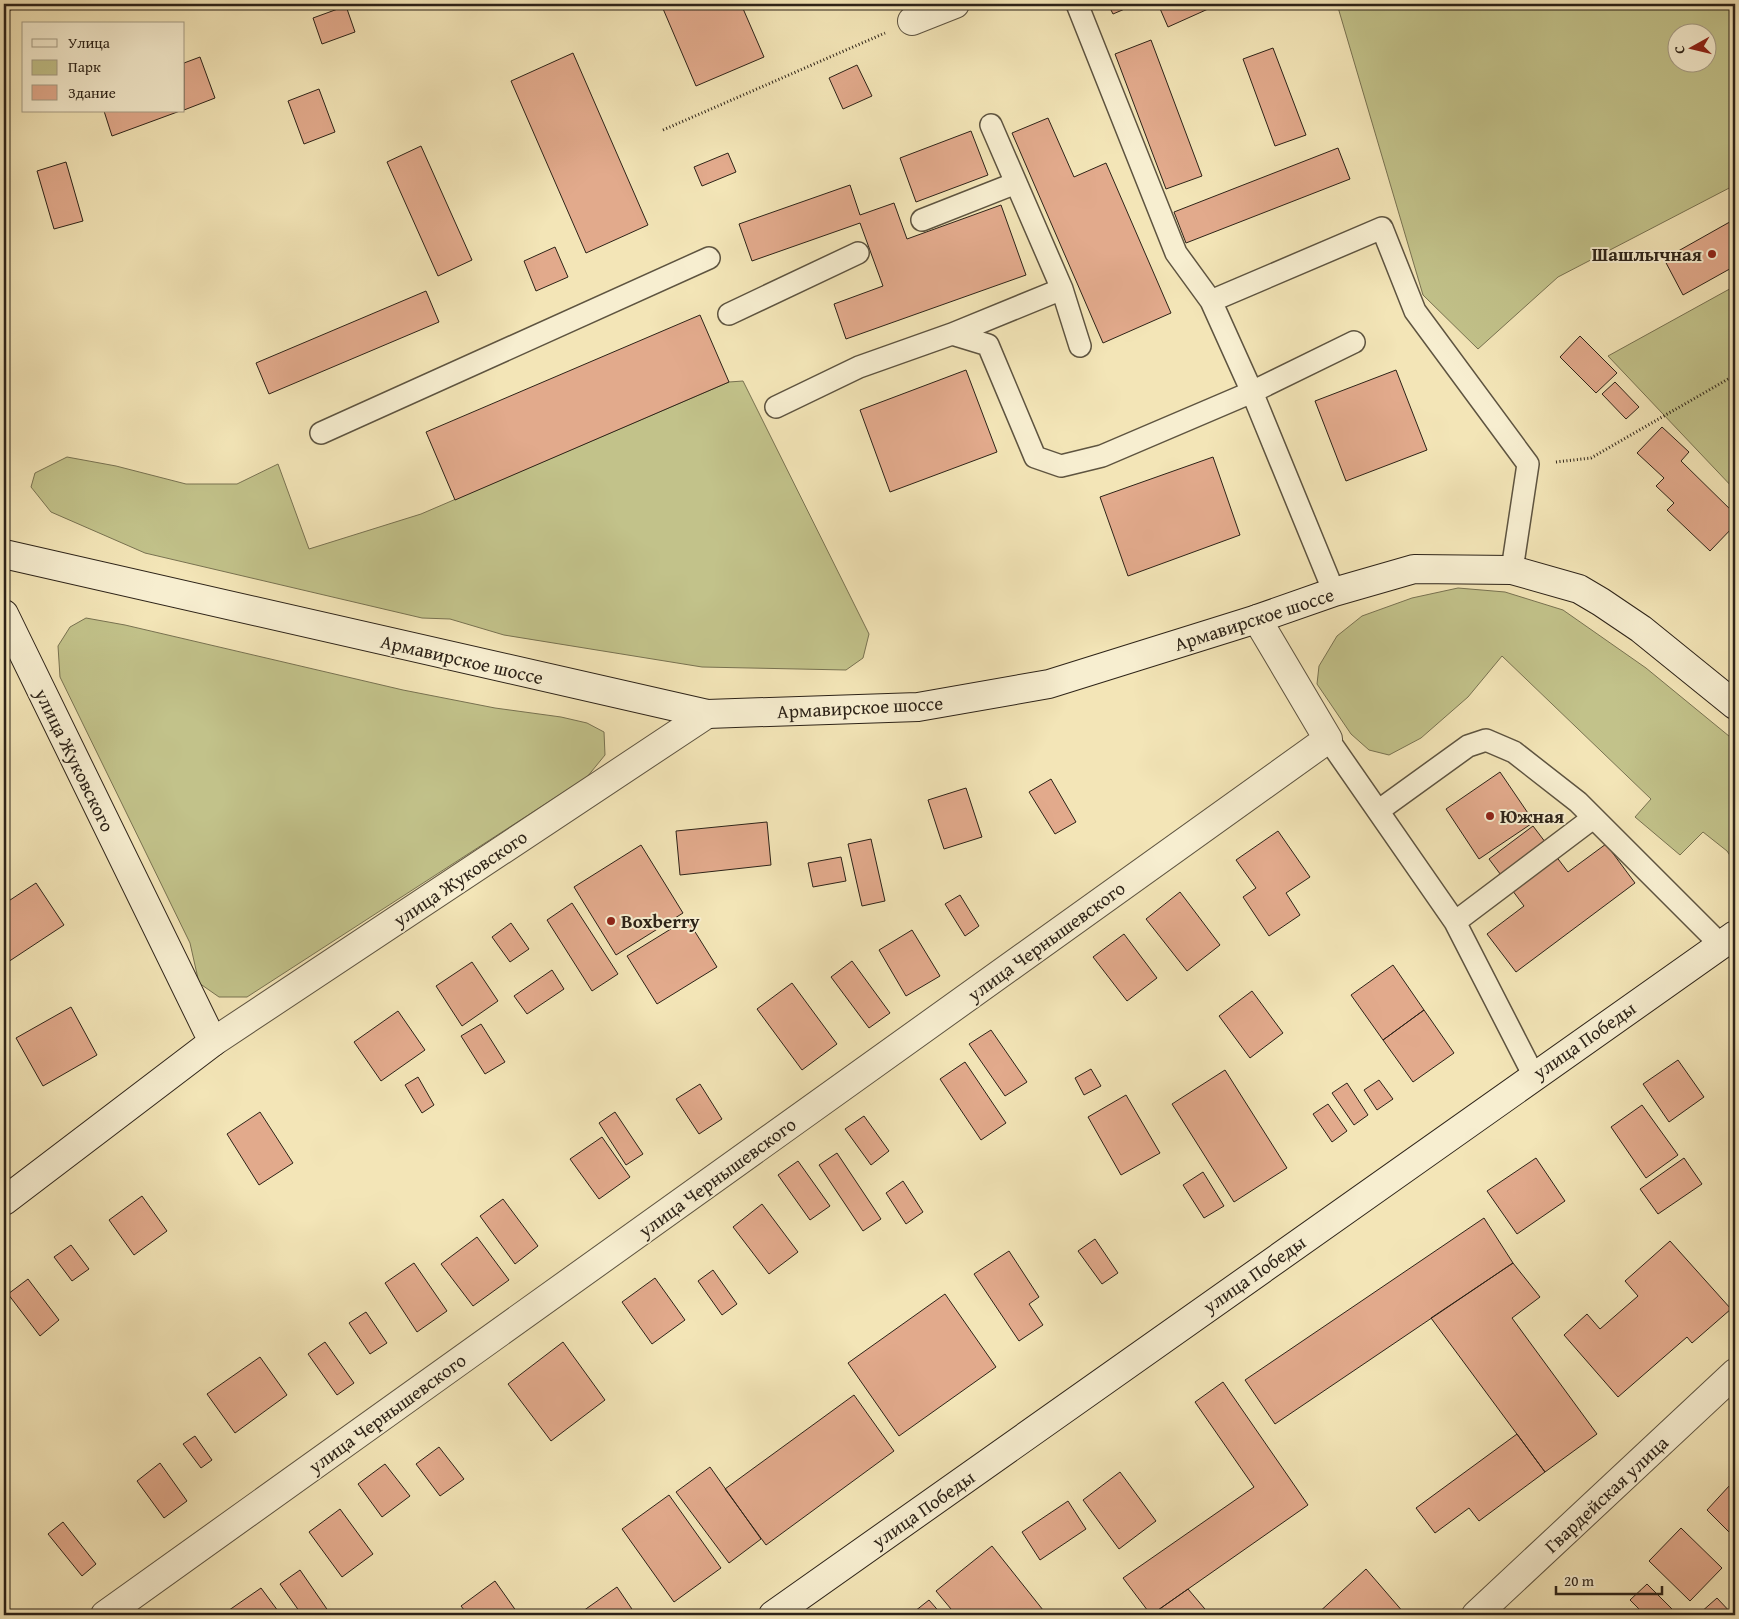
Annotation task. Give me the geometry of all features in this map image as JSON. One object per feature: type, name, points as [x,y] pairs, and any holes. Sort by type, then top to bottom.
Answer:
[{"type":"street","points":[[912,22],[955,4]]},
{"type":"street","name":"Армавирское шоссе","points":[[4,554],[707,714],[918,707],[1048,684],[1257,619],[1334,592],[1414,569],[1512,570],[1579,589],[1601,602],[1641,629],[1735,705]]},
{"type":"street","name":"улица Жуковского","points":[[4,614],[213,1042]]},
{"type":"street","points":[[1257,619],[1328,739]]},
{"type":"street","name":"улица Жуковского","points":[[4,1201],[213,1042],[707,714]]},
{"type":"street","name":"улица Чернышевского","points":[[106,1615],[1328,739]]},
{"type":"street","name":"улица Победы","points":[[785,1612],[1534,1076],[1728,940]]},
{"type":"street","name":"Гвардейская улица","points":[[1476,1615],[1735,1373]]},
{"type":"lane","points":[[1077,4],[1176,253],[1211,301],[1252,392],[1334,592]]},
{"type":"lane","points":[[991,126],[1062,288],[1080,346]]},
{"type":"lane","points":[[922,220],[1016,183]]},
{"type":"lane","points":[[1211,301],[1382,228],[1415,311],[1528,464],[1512,570]]},
{"type":"lane","points":[[728,314],[858,253]]},
{"type":"lane","points":[[321,433],[709,258]]},
{"type":"lane","points":[[776,407],[859,367],[952,334],[1062,288]]},
{"type":"lane","points":[[952,334],[988,345],[1035,457],[1061,466],[1102,456],[1252,392],[1354,342]]},
{"type":"lane","points":[[1328,739],[1455,922],[1534,1076]]},
{"type":"lane","points":[[1378,811],[1468,746],[1486,740],[1514,752],[1578,802],[1593,818],[1728,940]]},
{"type":"lane","points":[[1455,922],[1593,818]]},
{"type":"path","points":[[663,130],[912,22]]},
{"type":"path","points":[[1528,464],[1591,458],[1735,375]]},
{"type":"green space","points":[[1337,4],[1735,4],[1735,185],[1558,277],[1478,349],[1423,295]]},
{"type":"green space","points":[[1735,286],[1735,490],[1608,356]]},
{"type":"green space","points":[[743,381],[869,634],[863,658],[846,670],[702,667],[504,635],[450,619],[422,618],[145,553],[51,512],[31,487],[35,473],[67,457],[116,466],[186,484],[237,484],[278,464],[309,549],[421,514],[729,382]]},
{"type":"green space","points":[[1458,588],[1505,592],[1563,610],[1646,668],[1735,741],[1735,863],[1727,851],[1703,832],[1680,855],[1635,817],[1651,799],[1502,656],[1468,697],[1421,738],[1389,755],[1369,750],[1351,734],[1317,684],[1319,666],[1337,636],[1362,616],[1412,598]]},
{"type":"green space","points":[[86,618],[125,625],[403,690],[587,723],[604,732],[605,755],[587,777],[247,997],[219,997],[199,983],[190,943],[60,677],[58,646],[70,627]]},
{"type":"building","points":[[661,4],[741,4],[764,57],[696,86]]},
{"type":"building","points":[[1108,4],[1126,4],[1127,8],[1113,14]]},
{"type":"building","points":[[1158,4],[1216,4],[1217,5],[1168,27]]},
{"type":"building","points":[[346,6],[355,32],[322,44],[313,18]]},
{"type":"building","points":[[1151,40],[1202,176],[1166,189],[1115,54]]},
{"type":"building","points":[[1273,48],[1306,135],[1275,146],[1243,59]]},
{"type":"building","points":[[573,53],[648,225],[586,253],[511,81]]},
{"type":"building","points":[[200,57],[215,98],[185,110],[185,63]]},
{"type":"building","points":[[857,65],[872,96],[843,109],[829,78]]},
{"type":"building","points":[[319,89],[335,132],[304,144],[288,101]]},
{"type":"building","points":[[104,112],[177,112],[112,136]]},
{"type":"building","points":[[1048,118],[1074,177],[1106,163],[1171,313],[1103,343],[1012,133]]},
{"type":"building","points":[[971,131],[988,175],[916,202],[900,158]]},
{"type":"building","points":[[421,146],[472,260],[438,276],[387,162]]},
{"type":"building","points":[[1338,148],[1350,179],[1186,243],[1174,212]]},
{"type":"building","points":[[728,153],[736,172],[702,186],[694,167]]},
{"type":"building","points":[[66,162],[83,221],[54,229],[37,171]]},
{"type":"building","points":[[850,185],[860,215],[894,203],[907,239],[1001,205],[1026,275],[846,339],[834,304],[883,286],[860,223],[752,261],[739,224]]},
{"type":"building","points":[[1735,219],[1735,266],[1683,295],[1664,259]]},
{"type":"building","points":[[555,247],[568,277],[536,291],[524,261]]},
{"type":"building","points":[[426,291],[439,322],[269,394],[256,363]]},
{"type":"building","points":[[700,315],[729,382],[455,500],[426,432]]},
{"type":"building","points":[[1580,336],[1617,373],[1596,393],[1560,357]]},
{"type":"building","points":[[966,370],[997,452],[890,492],[860,410]]},
{"type":"building","points":[[1396,370],[1427,450],[1346,481],[1315,401]]},
{"type":"building","points":[[1615,382],[1639,407],[1626,419],[1602,394]]},
{"type":"building","points":[[1662,427],[1689,452],[1681,461],[1735,514],[1735,525],[1710,551],[1667,510],[1674,503],[1656,486],[1664,478],[1637,453]]},
{"type":"building","points":[[1213,457],[1240,535],[1128,576],[1100,497]]},
{"type":"building","name":"Южная","points":[[1500,772],[1534,822],[1479,859],[1446,809]]},
{"type":"building","points":[[1051,779],[1076,822],[1055,834],[1029,792]]},
{"type":"building","points":[[966,788],[982,837],[944,849],[928,800]]},
{"type":"building","points":[[767,822],[771,865],[680,875],[676,831]]},
{"type":"building","points":[[1533,826],[1568,872],[1606,844],[1635,883],[1516,972],[1487,934],[1524,906],[1489,859]]},
{"type":"building","points":[[1278,831],[1310,877],[1286,893],[1300,915],[1269,936],[1243,897],[1256,888],[1236,860]]},
{"type":"building","points":[[871,839],[885,901],[862,906],[848,844]]},
{"type":"building","points":[[641,845],[683,913],[616,955],[574,887]]},
{"type":"building","points":[[841,857],[846,881],[813,887],[808,863]]},
{"type":"building","points":[[36,883],[64,925],[8,962],[4,956],[4,904]]},
{"type":"building","points":[[1180,892],[1220,945],[1187,971],[1146,919]]},
{"type":"building","points":[[960,895],[979,926],[965,936],[945,904]]},
{"type":"building","points":[[572,903],[618,974],[592,991],[547,920]]},
{"type":"building","points":[[687,919],[717,967],[657,1004],[627,956]]},
{"type":"building","points":[[511,923],[529,949],[510,962],[492,937]]},
{"type":"building","points":[[912,930],[940,976],[906,996],[879,950]]},
{"type":"building","points":[[1124,934],[1157,978],[1127,1001],[1093,957]]},
{"type":"building","points":[[852,961],[890,1013],[869,1028],[831,977]]},
{"type":"building","points":[[472,962],[498,1001],[462,1026],[436,986]]},
{"type":"building","points":[[1393,965],[1424,1010],[1383,1040],[1351,995]]},
{"type":"building","points":[[552,970],[564,989],[527,1014],[514,996]]},
{"type":"building","points":[[792,983],[837,1044],[802,1070],[757,1009]]},
{"type":"building","points":[[1252,991],[1283,1033],[1250,1058],[1219,1016]]},
{"type":"building","points":[[71,1007],[97,1055],[43,1086],[16,1038]]},
{"type":"building","points":[[1424,1010],[1454,1053],[1413,1082],[1383,1040]]},
{"type":"building","points":[[398,1011],[425,1050],[381,1081],[354,1042]]},
{"type":"building","points":[[481,1024],[505,1062],[485,1074],[461,1036]]},
{"type":"building","points":[[991,1030],[1027,1082],[1005,1096],[969,1044]]},
{"type":"building","points":[[1678,1060],[1704,1097],[1669,1122],[1643,1084]]},
{"type":"building","points":[[965,1062],[1006,1123],[981,1140],[940,1079]]},
{"type":"building","points":[[1091,1069],[1101,1086],[1084,1095],[1075,1078]]},
{"type":"building","points":[[1225,1070],[1287,1168],[1234,1202],[1172,1104]]},
{"type":"building","points":[[418,1077],[434,1105],[422,1113],[405,1085]]},
{"type":"building","points":[[1379,1080],[1393,1099],[1377,1110],[1364,1090]]},
{"type":"building","points":[[1347,1083],[1368,1115],[1354,1125],[1332,1093]]},
{"type":"building","points":[[700,1084],[722,1119],[699,1134],[676,1099]]},
{"type":"building","points":[[1126,1095],[1160,1153],[1121,1175],[1088,1117]]},
{"type":"building","points":[[1328,1104],[1347,1131],[1332,1142],[1313,1114]]},
{"type":"building","points":[[1642,1105],[1678,1155],[1646,1178],[1611,1127]]},
{"type":"building","points":[[260,1112],[293,1163],[259,1185],[227,1134]]},
{"type":"building","points":[[615,1112],[643,1154],[626,1165],[599,1123]]},
{"type":"building","points":[[864,1116],[889,1151],[871,1165],[845,1129]]},
{"type":"building","points":[[602,1137],[630,1177],[599,1199],[570,1159]]},
{"type":"building","points":[[837,1153],[881,1219],[863,1231],[819,1165]]},
{"type":"building","points":[[1536,1158],[1565,1201],[1517,1234],[1487,1191]]},
{"type":"building","points":[[1684,1158],[1702,1184],[1658,1214],[1640,1189]]},
{"type":"building","points":[[798,1161],[830,1206],[810,1220],[778,1175]]},
{"type":"building","points":[[1203,1172],[1224,1206],[1204,1218],[1183,1185]]},
{"type":"building","points":[[903,1181],[923,1212],[906,1224],[886,1193]]},
{"type":"building","points":[[142,1196],[167,1231],[134,1255],[109,1220]]},
{"type":"building","points":[[503,1199],[538,1246],[515,1264],[480,1216]]},
{"type":"building","points":[[762,1204],[798,1252],[769,1274],[733,1227]]},
{"type":"building","points":[[1484,1218],[1513,1263],[1275,1424],[1245,1380]]},
{"type":"building","points":[[477,1237],[509,1280],[473,1306],[441,1264]]},
{"type":"building","points":[[1095,1239],[1118,1273],[1102,1284],[1078,1251]]},
{"type":"building","points":[[1670,1241],[1731,1309],[1692,1343],[1687,1337],[1618,1397],[1564,1335],[1587,1314],[1600,1329],[1638,1296],[1625,1281]]},
{"type":"building","points":[[71,1245],[89,1269],[72,1281],[54,1257]]},
{"type":"building","points":[[1009,1251],[1039,1297],[1029,1304],[1043,1325],[1019,1341],[974,1274]]},
{"type":"building","points":[[414,1263],[447,1311],[417,1332],[385,1283]]},
{"type":"building","points":[[1513,1263],[1540,1297],[1512,1318],[1597,1434],[1545,1472],[1431,1318]]},
{"type":"building","points":[[713,1270],[737,1304],[722,1315],[698,1281]]},
{"type":"building","points":[[655,1278],[685,1320],[652,1344],[622,1302]]},
{"type":"building","points":[[28,1279],[59,1320],[40,1336],[8,1294]]},
{"type":"building","points":[[945,1294],[996,1367],[899,1436],[848,1363]]},
{"type":"building","points":[[366,1312],[387,1343],[370,1354],[349,1323]]},
{"type":"building","points":[[325,1342],[354,1383],[337,1395],[308,1354]]},
{"type":"building","points":[[563,1342],[605,1400],[551,1441],[508,1384]]},
{"type":"building","points":[[260,1357],[287,1395],[235,1433],[207,1394]]},
{"type":"building","points":[[1223,1382],[1308,1505],[1151,1615],[1123,1578],[1254,1487],[1195,1402]]},
{"type":"building","points":[[854,1395],[894,1451],[766,1545],[725,1489]]},
{"type":"building","points":[[1517,1434],[1545,1472],[1479,1521],[1469,1508],[1435,1533],[1416,1508]]},
{"type":"building","points":[[195,1436],[212,1460],[201,1468],[183,1444]]},
{"type":"building","points":[[439,1447],[464,1479],[440,1496],[416,1464]]},
{"type":"building","points":[[160,1463],[187,1501],[164,1518],[137,1481]]},
{"type":"building","points":[[385,1464],[410,1496],[382,1517],[358,1484]]},
{"type":"building","points":[[710,1467],[761,1539],[729,1563],[676,1492]]},
{"type":"building","points":[[1120,1472],[1156,1521],[1119,1549],[1083,1500]]},
{"type":"building","points":[[1730,1485],[1735,1490],[1735,1538],[1707,1510]]},
{"type":"building","points":[[669,1495],[721,1568],[674,1602],[622,1529]]},
{"type":"building","points":[[1068,1501],[1086,1529],[1040,1560],[1022,1532]]},
{"type":"building","points":[[340,1509],[373,1554],[342,1577],[309,1532]]},
{"type":"building","points":[[63,1522],[96,1564],[82,1576],[48,1534]]},
{"type":"building","points":[[1681,1528],[1722,1568],[1690,1601],[1649,1561]]},
{"type":"building","points":[[992,1546],[1047,1615],[956,1615],[936,1591]]},
{"type":"building","points":[[1366,1569],[1404,1613],[1402,1615],[1316,1615]]},
{"type":"building","points":[[300,1570],[331,1615],[302,1615],[280,1584]]},
{"type":"building","points":[[495,1581],[519,1615],[468,1615],[461,1606]]},
{"type":"building","points":[[1647,1584],[1672,1609],[1666,1615],[1645,1615],[1630,1600]]},
{"type":"building","points":[[617,1587],[636,1615],[586,1615],[583,1611]]},
{"type":"building","points":[[261,1588],[281,1615],[222,1615]]},
{"type":"building","points":[[1188,1589],[1210,1615],[1151,1615]]},
{"type":"building","points":[[1717,1598],[1733,1615],[1702,1615],[1700,1613]]},
{"type":"building","points":[[929,1600],[942,1615],[910,1615]]},
{"type":"building","points":[[4,1603],[12,1615],[4,1615]]},
{"type":"railway","points":[[4,11],[21,4]]},
{"type":"place","name":"Шашлычная","points":[[1712,254]]},
{"type":"place","name":"Южная","points":[[1490,816]]},
{"type":"place","name":"Boxberry","points":[[611,921]]}]
